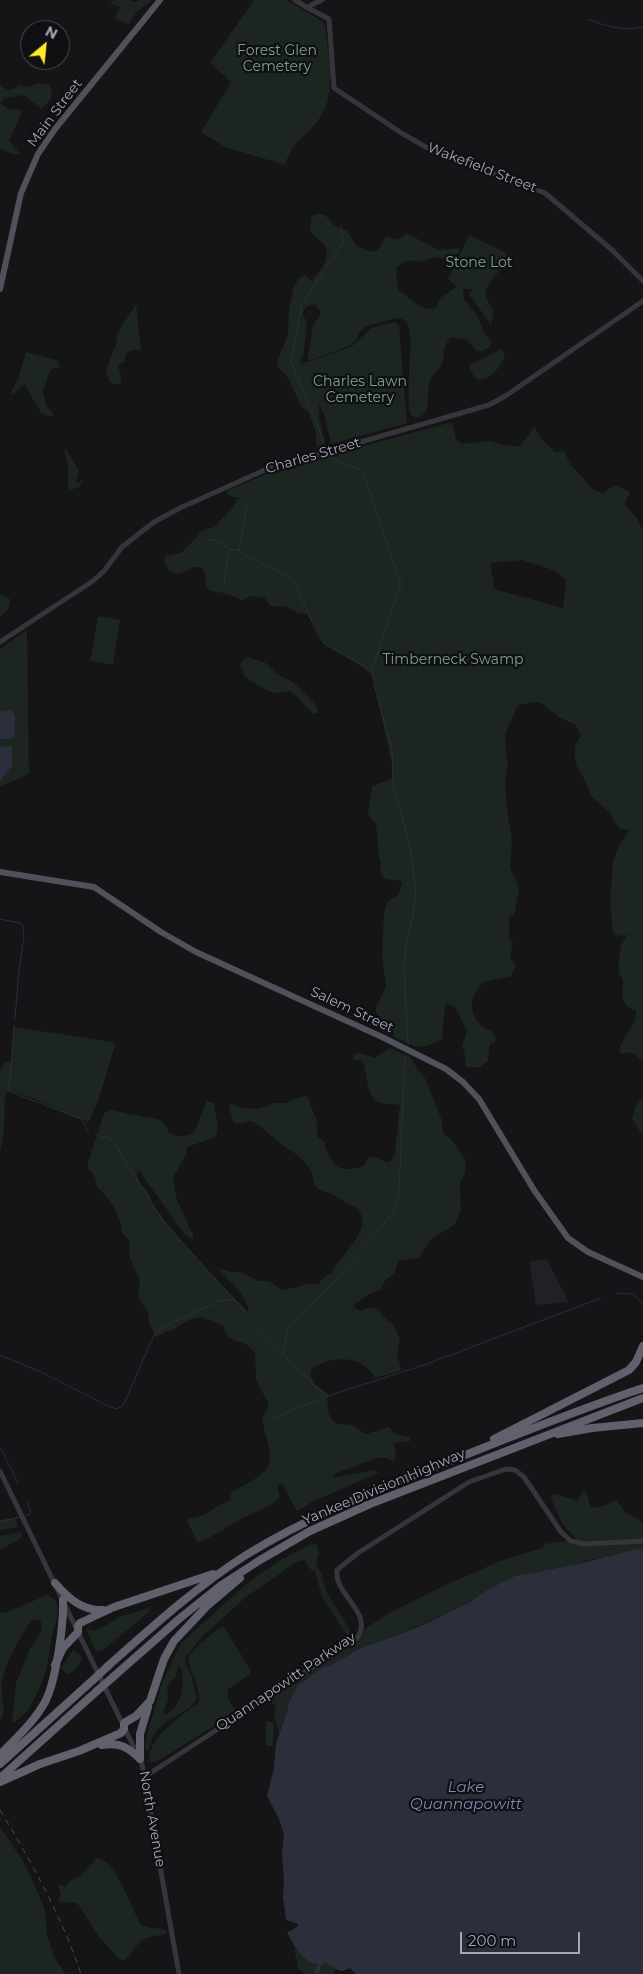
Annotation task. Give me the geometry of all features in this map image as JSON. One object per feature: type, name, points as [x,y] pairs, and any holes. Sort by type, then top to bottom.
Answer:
[{"type":"highway","points":[[445,1463],[623,1374],[635,1364],[643,1346]]},
{"type":"highway","name":"Yankee Division Highway","points":[[0,1764],[174,1608],[226,1568],[273,1539],[324,1513],[445,1463],[606,1400],[643,1388]]},
{"type":"highway","name":"Yankee Division Highway","points":[[0,1778],[112,1677],[202,1600],[260,1560],[339,1517],[643,1398]]},
{"type":"highway","points":[[525,1443],[577,1430],[643,1423]]},
{"type":"highway","points":[[140,1759],[140,1734],[164,1659],[174,1641],[207,1606],[260,1560]]},
{"type":"highway","points":[[55,1583],[70,1599],[84,1608],[99,1610],[189,1584],[226,1568]]},
{"type":"highway","points":[[0,1755],[30,1722],[43,1704],[49,1691],[63,1626],[63,1600]]},
{"type":"highway","points":[[55,1665],[63,1648],[78,1632],[79,1623],[114,1607]]},
{"type":"highway","points":[[0,1782],[40,1764],[79,1751],[121,1733],[124,1729],[124,1723],[136,1716],[150,1701]]},
{"type":"highway","points":[[79,1751],[117,1744],[130,1749],[140,1759]]},
{"type":"main road","name":"Main Street","points":[[0,289],[21,193],[38,154],[55,129],[160,0]]},
{"type":"main road","name":"Salem Street","points":[[0,872],[94,887],[191,950],[382,1037],[446,1069],[464,1082],[479,1099],[534,1190],[568,1238],[583,1249],[643,1277]]},
{"type":"main road","name":"Salem Street","points":[[621,1268],[643,1282]]},
{"type":"street","points":[[294,0],[308,8],[322,0]]},
{"type":"street","name":"Wakefield Street","points":[[308,8],[329,19],[334,88],[403,134],[433,150],[545,193],[612,250],[643,281]]},
{"type":"street","name":"Charles Street","points":[[0,642],[97,578],[120,549],[150,525],[165,516],[267,469],[489,405],[507,395],[643,301]]},
{"type":"street","name":"Quannapowitt Parkway","points":[[146,1776],[357,1638],[362,1628],[361,1618],[339,1584],[336,1575],[338,1570],[358,1554],[469,1482],[501,1470],[515,1470],[524,1477],[561,1532],[571,1541],[581,1544],[643,1541]]},
{"type":"street","name":"North Avenue","points":[[0,1471],[140,1759],[146,1776],[179,1974]]},
{"type":"shaded area","points":[[547,1260],[569,1302],[536,1305],[529,1261]]},
{"type":"green space","points":[[113,0],[130,0],[135,2],[152,0],[136,13],[128,25],[115,18],[120,7],[110,4]]},
{"type":"green space","name":"Forest Glen Cemetery","points":[[254,0],[287,0],[322,21],[325,25],[330,86],[325,108],[314,126],[296,144],[288,156],[285,165],[225,147],[201,132],[231,82],[210,63]]},
{"type":"green space","points":[[38,83],[49,85],[52,93],[50,101],[41,109],[24,95],[5,98],[0,103],[0,85],[10,90],[19,85],[28,87]]},
{"type":"green space","points":[[0,103],[10,110],[19,109],[22,112],[9,140],[20,154],[12,154],[0,148]]},
{"type":"green space","points":[[315,214],[326,216],[334,225],[347,231],[357,246],[372,252],[378,250],[386,236],[398,240],[406,233],[439,250],[459,248],[460,251],[452,260],[435,257],[421,262],[408,260],[396,267],[398,290],[416,304],[426,308],[436,308],[440,298],[456,287],[448,278],[469,235],[512,256],[491,281],[486,291],[486,296],[494,311],[491,325],[469,294],[473,289],[463,289],[464,299],[478,316],[484,332],[492,343],[485,350],[476,351],[467,340],[451,337],[445,346],[441,366],[430,381],[427,408],[422,416],[417,418],[411,415],[409,409],[410,338],[407,323],[403,319],[396,318],[365,327],[360,332],[356,341],[347,347],[311,360],[308,359],[308,356],[313,325],[321,313],[316,305],[309,306],[304,310],[303,314],[307,323],[301,364],[351,347],[371,328],[395,322],[399,325],[407,423],[331,444],[324,414],[319,404],[319,416],[325,442],[318,449],[315,430],[309,413],[301,406],[288,378],[279,368],[277,362],[288,334],[289,309],[294,287],[299,278],[305,275],[312,281],[326,259],[327,254],[324,245],[310,231],[311,218]]},
{"type":"green space","points":[[136,304],[141,350],[127,352],[124,362],[118,365],[121,376],[120,384],[114,384],[109,381],[106,370],[116,344],[118,332]]},
{"type":"green space","points":[[502,349],[505,356],[494,373],[486,379],[476,379],[469,365]]},
{"type":"green space","points":[[26,352],[57,360],[60,364],[59,368],[54,368],[50,371],[43,392],[46,405],[54,415],[51,417],[41,413],[25,385],[21,386],[13,395],[11,392],[18,379]]},
{"type":"green space","name":"Timberneck Swamp","points":[[452,422],[456,439],[462,444],[488,441],[510,446],[520,446],[534,427],[555,452],[564,451],[570,464],[595,491],[603,493],[614,485],[629,491],[630,494],[626,499],[625,505],[637,518],[643,530],[643,1061],[631,1052],[622,1054],[619,1051],[632,1026],[636,1011],[629,1008],[623,1001],[623,980],[619,973],[621,946],[629,931],[625,936],[613,935],[610,899],[613,861],[618,848],[629,830],[620,829],[613,820],[613,816],[591,796],[575,759],[575,745],[581,736],[576,725],[560,718],[537,702],[518,705],[506,733],[508,766],[505,783],[512,840],[510,868],[519,891],[514,915],[510,915],[509,918],[509,940],[513,941],[510,957],[516,966],[511,976],[483,982],[472,1001],[475,1018],[482,1026],[492,1031],[496,1039],[495,1043],[491,1043],[489,1048],[488,1061],[480,1067],[468,1068],[465,1066],[465,1055],[462,1046],[467,1031],[455,1007],[448,1004],[445,1006],[442,1039],[423,1047],[418,1047],[394,1037],[392,1030],[376,1013],[376,1008],[386,986],[382,955],[384,912],[387,902],[398,895],[402,884],[400,881],[385,879],[380,872],[381,864],[376,824],[368,814],[372,786],[391,779],[393,769],[373,676],[323,643],[313,622],[306,614],[297,613],[287,606],[270,606],[265,598],[251,596],[242,601],[231,595],[210,591],[201,567],[195,567],[179,574],[170,571],[164,564],[165,556],[182,552],[203,530],[214,527],[233,507],[237,499],[241,498],[229,496],[226,491],[278,469]],"holes":[[[522,560],[553,570],[566,580],[563,608],[494,589],[491,570],[492,563]]]},
{"type":"green space","points":[[65,448],[79,470],[76,482],[78,483],[83,480],[79,487],[71,490],[68,488],[68,465],[64,451]]},
{"type":"green space","points":[[0,594],[10,599],[10,604],[8,609],[0,616]]},
{"type":"green space","points":[[98,616],[120,620],[113,665],[90,661]]},
{"type":"green space","points":[[27,630],[29,774],[0,787],[0,649]]},
{"type":"green space","points":[[248,657],[266,663],[277,674],[293,682],[316,705],[318,712],[314,714],[290,691],[275,693],[267,691],[245,677],[240,665]]},
{"type":"green space","points":[[14,1027],[113,1042],[115,1046],[98,1101],[89,1122],[35,1099],[14,1092],[7,1092],[0,1153],[0,1069],[5,1063],[11,1061]]},
{"type":"green space","points":[[389,1048],[410,1057],[424,1076],[441,1118],[444,1135],[450,1138],[466,1160],[465,1172],[460,1184],[461,1211],[454,1225],[430,1240],[420,1257],[398,1261],[395,1273],[385,1281],[380,1290],[367,1295],[353,1306],[360,1311],[369,1308],[375,1309],[394,1325],[400,1340],[397,1353],[401,1371],[375,1378],[360,1363],[340,1359],[320,1364],[310,1374],[315,1384],[328,1394],[328,1412],[335,1423],[352,1425],[366,1434],[389,1427],[394,1434],[409,1437],[411,1441],[394,1443],[396,1458],[394,1461],[377,1458],[334,1474],[333,1476],[336,1477],[375,1470],[378,1473],[312,1502],[298,1511],[282,1483],[277,1486],[280,1497],[272,1504],[197,1542],[188,1519],[204,1515],[217,1506],[231,1500],[231,1493],[256,1478],[269,1465],[270,1454],[262,1419],[269,1405],[256,1380],[255,1353],[247,1345],[229,1338],[222,1325],[202,1317],[189,1320],[156,1338],[149,1323],[148,1313],[138,1297],[140,1280],[130,1259],[129,1241],[122,1232],[120,1221],[113,1206],[97,1187],[95,1177],[88,1168],[104,1113],[111,1110],[160,1120],[172,1134],[183,1136],[194,1133],[207,1101],[214,1103],[218,1126],[216,1137],[187,1147],[186,1155],[173,1177],[177,1200],[193,1235],[193,1240],[185,1235],[138,1171],[137,1176],[140,1184],[148,1192],[154,1206],[168,1225],[205,1268],[249,1313],[241,1294],[217,1268],[231,1272],[240,1272],[259,1281],[269,1281],[283,1290],[309,1284],[318,1284],[331,1274],[356,1239],[361,1229],[362,1219],[359,1211],[349,1204],[318,1189],[314,1183],[311,1170],[305,1163],[254,1122],[237,1124],[233,1122],[229,1105],[259,1109],[274,1103],[286,1103],[307,1096],[317,1121],[317,1136],[325,1143],[326,1150],[335,1165],[343,1169],[358,1168],[364,1166],[368,1158],[373,1157],[389,1162],[395,1151],[400,1105],[383,1104],[372,1097],[364,1064],[362,1061],[353,1060],[353,1058],[355,1054],[360,1053],[375,1058]]},
{"type":"green space","points":[[643,1097],[643,1136],[632,1119],[636,1105]]},
{"type":"green space","points":[[583,1491],[587,1493],[590,1506],[593,1508],[616,1500],[627,1514],[643,1523],[643,1549],[515,1576],[487,1590],[464,1605],[423,1624],[359,1649],[322,1668],[297,1686],[288,1704],[279,1734],[274,1716],[276,1706],[259,1697],[389,1613],[439,1588],[500,1561],[545,1547],[544,1544],[577,1539],[560,1519],[554,1507],[551,1494],[577,1501]]},
{"type":"green space","points":[[15,1517],[18,1527],[0,1530],[0,1520]]},
{"type":"green space","points":[[20,1532],[21,1538],[0,1550],[0,1536]]},
{"type":"green space","points":[[311,1544],[317,1545],[319,1552],[316,1564],[321,1573],[326,1591],[351,1632],[351,1636],[349,1637],[345,1632],[322,1597],[315,1572],[310,1569],[304,1560],[298,1561],[246,1597],[202,1637],[186,1656],[185,1664],[191,1674],[197,1699],[187,1709],[158,1729],[149,1750],[145,1751],[146,1738],[162,1683],[181,1643],[244,1586],[277,1562]],"holes":[[[178,1666],[180,1666],[183,1679],[179,1700],[171,1711],[165,1715],[164,1710],[168,1699],[167,1686],[176,1677]]]},
{"type":"green space","points":[[48,1595],[56,1601],[58,1613],[42,1681],[27,1711],[12,1723],[16,1683],[30,1648],[41,1632],[41,1621],[35,1619],[31,1621],[13,1650],[7,1666],[2,1682],[4,1707],[0,1721],[0,1613]]},
{"type":"green space","points":[[152,1607],[138,1622],[103,1650],[98,1652],[94,1648],[86,1629],[95,1631],[119,1617]]},
{"type":"green space","points":[[224,1627],[250,1669],[250,1674],[228,1690],[228,1699],[236,1712],[158,1761],[149,1761],[153,1744],[159,1736],[175,1720],[199,1702],[198,1690],[189,1665],[189,1656],[216,1630]]},
{"type":"green space","points":[[73,1650],[81,1656],[82,1661],[72,1672],[67,1674],[61,1668]]},
{"type":"green space","points":[[266,1722],[274,1722],[273,1746],[266,1746]]},
{"type":"green space","points":[[0,1827],[23,1861],[36,1888],[45,1909],[47,1935],[54,1957],[66,1974],[0,1974]]},
{"type":"green space","points":[[97,1858],[111,1867],[117,1876],[141,1925],[165,1929],[167,1933],[143,1940],[123,1961],[99,1937],[78,1904],[72,1902],[60,1903],[58,1899],[61,1895],[58,1884],[65,1887],[70,1881],[81,1875]]},
{"type":"green space","points":[[294,1947],[304,1956],[318,1964],[313,1973],[316,1974],[305,1974],[298,1969]]},
{"type":"green space","points":[[325,1963],[336,1968],[334,1974],[319,1974],[321,1966]]},
{"type":"water","points":[[10,710],[15,715],[15,734],[11,739],[0,739],[0,711]]},
{"type":"water","points":[[10,745],[12,748],[12,766],[0,781],[0,746]]},
{"type":"water","name":"Lake Quannapowitt","points":[[643,1549],[643,1974],[356,1974],[350,1968],[341,1971],[325,1963],[321,1966],[319,1974],[313,1973],[318,1964],[308,1961],[304,1957],[287,1932],[296,1928],[298,1924],[286,1920],[283,1897],[282,1854],[284,1834],[279,1819],[267,1796],[274,1768],[276,1743],[288,1704],[297,1686],[322,1668],[359,1649],[423,1625],[468,1603],[487,1590],[515,1576],[573,1565]]},
{"type":"waterway","points":[[587,19],[622,29],[643,27]]},
{"type":"waterway","points":[[324,446],[291,361],[302,304],[343,242],[341,226]]},
{"type":"waterway","points":[[327,456],[363,471],[401,584],[372,670],[392,750],[393,785],[409,841],[416,891],[406,946],[404,970],[408,1045]]},
{"type":"waterway","points":[[243,500],[247,504],[239,550],[250,558],[293,579],[319,637],[326,645],[372,670]]},
{"type":"waterway","points":[[205,539],[218,541],[229,549]]},
{"type":"waterway","points":[[224,584],[229,549],[238,550]]},
{"type":"waterway","points":[[0,919],[20,923],[23,926],[24,937],[15,1018]]},
{"type":"waterway","points":[[14,1026],[9,1091],[81,1119],[89,1132]]},
{"type":"waterway","points":[[283,1354],[288,1329],[335,1281],[393,1212],[399,1192],[405,1054]]},
{"type":"waterway","points":[[96,1135],[110,1139],[117,1147],[162,1220],[283,1354],[318,1389],[328,1396]]},
{"type":"waterway","points":[[616,1293],[632,1294],[643,1303]]},
{"type":"waterway","points":[[273,1418],[328,1396],[427,1364],[601,1298]]},
{"type":"waterway","points":[[0,1355],[43,1373],[117,1409],[124,1404],[154,1335],[163,1327],[219,1301],[234,1299]]},
{"type":"waterway","points":[[0,1447],[18,1483]]},
{"type":"waterway","points":[[25,1516],[31,1513],[27,1500]]},
{"type":"waterway","points":[[0,1522],[21,1517]]},
{"type":"railway","points":[[0,1810],[45,1890],[81,1974]]},
{"type":"park label","name":"Stone Lot","points":[[479,263]]},
{"type":"park label","name":"Charles Lawn Cemetery","points":[[360,390]]}]
